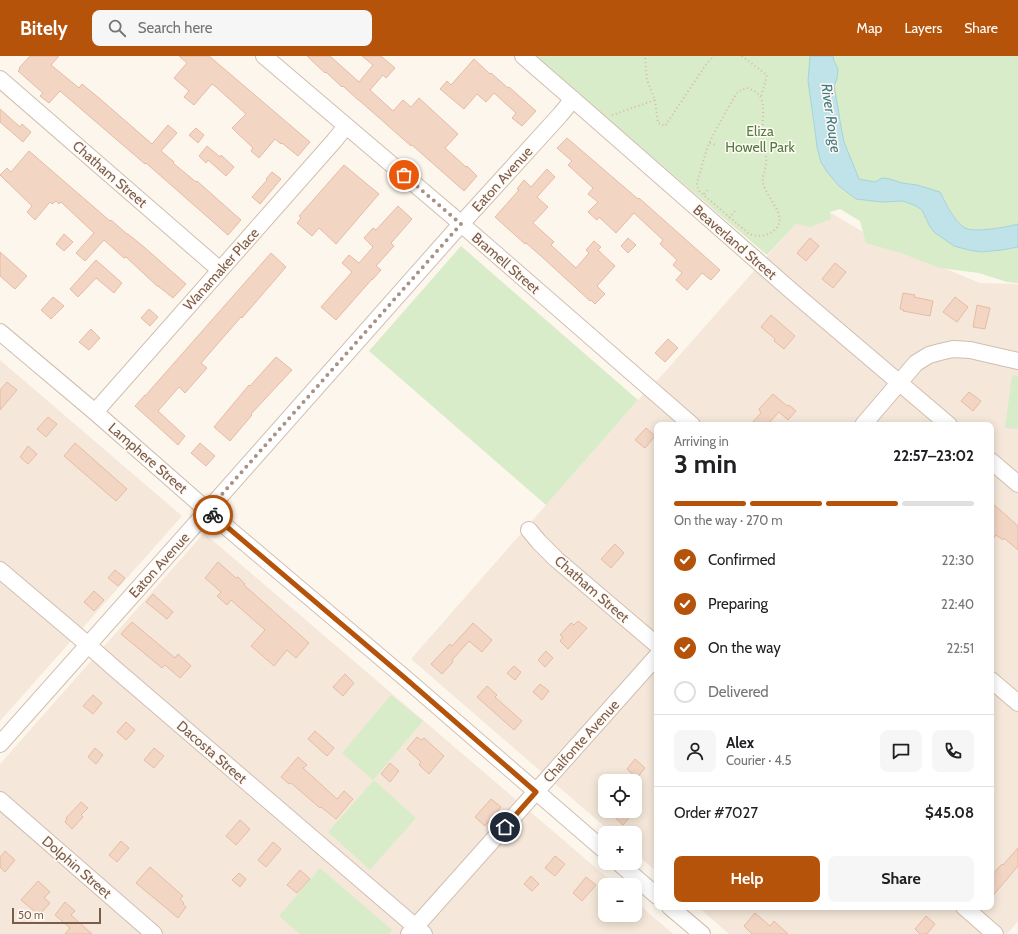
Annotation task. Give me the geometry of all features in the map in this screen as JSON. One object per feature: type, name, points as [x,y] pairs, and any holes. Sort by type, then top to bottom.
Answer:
[{"type":"street","name":"Bramell Street","points":[[264,56],[461,224],[689,422]]},
{"type":"street","name":"Beaverland Street","points":[[522,56],[600,122],[795,294],[946,422]]},
{"type":"street","name":"Chatham Street","points":[[0,79],[220,270]]},
{"type":"street","name":"Eaton Avenue","points":[[0,744],[573,99]]},
{"type":"street","name":"Wanamaker Place","points":[[95,412],[346,126]]},
{"type":"street","name":"Lamphere Street","points":[[0,332],[598,845]]},
{"type":"street","points":[[865,422],[916,363],[929,355],[953,349],[970,350],[1018,361]]},
{"type":"street","points":[[994,464],[1018,484]]},
{"type":"street","name":"Chatham Street","points":[[529,530],[556,559],[654,642]]},
{"type":"street","name":"Dacosta Street","points":[[0,570],[417,932]]},
{"type":"street","name":"Chalfonte Avenue","points":[[417,932],[536,792],[654,659]]},
{"type":"street","points":[[994,683],[1018,704]]},
{"type":"street","name":"Dolphin Street","points":[[0,800],[154,934]]},
{"type":"street","points":[[627,870],[654,893]]},
{"type":"street","points":[[674,910],[702,934]]},
{"type":"street","points":[[967,910],[995,934]]},
{"type":"path","points":[[645,56],[646,80],[655,100],[658,122],[665,126],[707,62],[714,56]]},
{"type":"path","points":[[742,56],[767,75],[760,97]]},
{"type":"path","points":[[747,88],[755,90],[760,97],[763,107],[763,128],[766,149],[766,166],[763,175],[763,182],[779,214],[780,222],[777,229],[765,236],[752,235],[748,233],[698,190],[697,183],[710,143],[736,94],[747,88]]},
{"type":"path","points":[[600,122],[606,117],[655,100]]},
{"type":"path","points":[[710,143],[716,145]]},
{"type":"shaded area","points":[[814,203],[880,242],[980,283],[1018,284],[1018,921],[1007,934],[729,934],[701,910],[994,910],[994,422],[654,422],[654,869],[642,859],[642,826],[604,826],[411,659],[638,400],[663,374]]},
{"type":"shaded area","points":[[0,360],[182,516],[0,721]]},
{"type":"shaded area","points":[[204,533],[608,878],[598,878],[598,922],[642,922],[642,907],[673,934],[0,934],[0,764]]},
{"type":"green space","name":"Eliza Howell Park","points":[[534,56],[1018,56],[1018,224],[983,230],[965,228],[955,218],[943,197],[859,179],[852,162],[839,186],[856,199],[882,202],[903,201],[916,206],[922,210],[929,225],[981,252],[1018,247],[1018,283],[1007,282],[979,273],[940,268],[901,253],[866,243],[860,221],[840,209],[830,212],[831,219],[811,227],[796,224],[767,255]]},
{"type":"green space","points":[[461,246],[638,400],[546,505],[369,351]]},
{"type":"green space","points":[[1012,375],[1018,376],[1018,429],[1005,428]]},
{"type":"green space","points":[[391,695],[423,721],[373,780],[342,753]]},
{"type":"green space","points":[[374,780],[416,818],[370,870],[328,832]]},
{"type":"green space","points":[[320,868],[392,930],[389,934],[300,934],[279,916]]},
{"type":"water","name":"River Rouge","points":[[810,56],[833,56],[838,69],[837,79],[834,86],[844,142],[859,179],[875,182],[882,178],[890,179],[940,192],[957,221],[965,228],[976,230],[991,229],[1018,224],[1018,247],[981,252],[954,246],[934,232],[922,210],[916,206],[903,201],[882,202],[856,199],[839,186],[821,162],[817,147],[808,81]]},
{"type":"building","points":[[30,56],[59,56],[51,65],[79,88],[82,84],[152,144],[168,125],[177,133],[161,151],[174,162],[173,163],[196,182],[197,181],[241,220],[228,235],[146,163],[145,164],[60,91],[49,103],[40,96],[43,93],[18,71]]},
{"type":"building","points":[[179,56],[209,56],[310,142],[298,156],[275,139],[259,158],[251,151],[253,148],[232,128],[246,114],[216,87],[212,84],[194,105],[184,97],[189,91],[174,78],[187,63]]},
{"type":"building","points":[[307,56],[330,56],[359,82],[373,65],[362,56],[381,56],[395,68],[386,78],[383,75],[370,90],[393,111],[403,100],[411,107],[419,98],[458,134],[445,148],[477,176],[464,191]]},
{"type":"building","points":[[474,59],[490,74],[491,73],[508,88],[509,87],[536,111],[522,126],[512,118],[516,113],[494,93],[486,102],[477,94],[464,109],[440,89],[447,81],[451,85]]},
{"type":"building","points":[[0,109],[20,127],[22,124],[31,132],[23,142],[0,122]]},
{"type":"building","points":[[196,128],[204,135],[198,143],[189,135]]},
{"type":"building","points":[[567,138],[638,199],[639,198],[720,270],[711,280],[702,273],[687,290],[676,280],[682,273],[673,265],[677,260],[660,244],[663,240],[634,213],[616,233],[599,217],[597,220],[588,212],[598,202],[588,194],[593,188],[568,165],[572,161],[557,148]]},
{"type":"building","points":[[207,146],[220,157],[221,155],[234,167],[226,176],[208,160],[206,163],[199,156]]},
{"type":"building","points":[[29,151],[186,284],[173,298],[104,240],[85,261],[76,253],[94,233],[61,202],[59,204],[56,201],[52,204],[50,202],[35,220],[27,212],[32,206],[0,175],[7,168],[11,172]]},
{"type":"building","points":[[344,165],[379,194],[336,244],[319,228],[312,236],[297,223],[301,218],[299,216]]},
{"type":"building","points":[[547,169],[555,177],[537,197],[548,207],[533,223],[554,242],[551,245],[576,268],[589,253],[586,250],[594,241],[601,247],[598,250],[615,266],[597,286],[605,294],[595,304],[495,217],[519,190],[517,189],[524,180],[531,187]]},
{"type":"building","points":[[272,172],[281,179],[260,204],[252,197]]},
{"type":"building","points":[[398,206],[412,219],[391,243],[394,246],[376,266],[381,270],[336,320],[321,307],[352,272],[342,263],[349,255],[359,263],[373,247],[364,238],[373,228],[376,230]]},
{"type":"building","points":[[64,234],[73,242],[64,251],[56,244]]},
{"type":"building","points":[[628,238],[636,245],[628,253],[621,246]]},
{"type":"building","points":[[810,238],[819,246],[806,261],[797,253]]},
{"type":"building","points":[[0,252],[27,276],[15,289],[0,276]]},
{"type":"building","points":[[271,253],[286,267],[201,363],[207,368],[185,393],[179,387],[158,411],[185,436],[178,445],[135,406]]},
{"type":"building","points":[[96,260],[122,283],[114,293],[96,278],[78,297],[70,289]]},
{"type":"building","points":[[835,263],[846,272],[833,288],[822,279]]},
{"type":"building","points":[[903,293],[933,301],[930,316],[903,311],[904,310],[900,309]]},
{"type":"building","points":[[53,297],[64,306],[51,319],[41,310]]},
{"type":"building","points":[[955,297],[968,307],[957,322],[943,312]]},
{"type":"building","points":[[977,305],[990,308],[985,329],[973,327]]},
{"type":"building","points":[[149,309],[158,317],[150,326],[141,318]]},
{"type":"building","points":[[771,315],[795,336],[784,349],[761,327]]},
{"type":"building","points":[[91,329],[100,338],[89,350],[79,342]]},
{"type":"building","points":[[668,339],[678,348],[665,362],[655,353]]},
{"type":"building","points":[[276,357],[292,370],[251,414],[252,415],[230,441],[214,427],[249,385],[250,386]]},
{"type":"building","points":[[7,382],[17,390],[0,410],[0,390]]},
{"type":"building","points":[[969,392],[981,401],[973,411],[961,401]]},
{"type":"building","points":[[773,394],[787,406],[789,405],[796,411],[788,420],[779,412],[770,422],[753,422],[761,413],[759,409]]},
{"type":"building","points":[[48,417],[57,424],[46,437],[37,429]]},
{"type":"building","points":[[646,428],[654,435],[645,448],[635,440]]},
{"type":"building","points":[[75,443],[127,489],[116,501],[64,456]]},
{"type":"building","points":[[200,443],[215,456],[206,466],[191,453]]},
{"type":"building","points":[[28,446],[37,454],[28,464],[20,457]]},
{"type":"building","points":[[994,505],[1018,526],[1018,550],[1004,538],[1003,540],[996,535],[994,537]]},
{"type":"building","points":[[615,544],[624,553],[611,568],[601,559]]},
{"type":"building","points":[[218,562],[236,578],[238,577],[245,584],[244,585],[309,643],[296,658],[287,650],[274,666],[251,646],[265,630],[231,600],[227,605],[217,596],[221,592],[205,578]]},
{"type":"building","points":[[115,570],[125,578],[118,586],[108,578]]},
{"type":"building","points":[[94,591],[104,600],[94,611],[84,602]]},
{"type":"building","points":[[153,594],[173,612],[167,619],[146,602]]},
{"type":"building","points":[[578,621],[587,628],[568,649],[560,641],[563,637],[560,635],[571,623],[574,625]]},
{"type":"building","points":[[132,622],[175,658],[178,654],[191,666],[180,678],[165,665],[162,668],[121,634]]},
{"type":"building","points":[[473,623],[492,640],[482,652],[469,641],[442,674],[431,664],[450,644],[452,646]]},
{"type":"building","points":[[546,651],[553,658],[545,667],[538,660]]},
{"type":"building","points":[[514,666],[521,672],[515,680],[507,673]]},
{"type":"building","points":[[345,674],[354,683],[343,696],[333,687]]},
{"type":"building","points":[[540,684],[549,691],[542,700],[533,692]]},
{"type":"building","points":[[487,686],[497,695],[495,697],[522,721],[514,730],[477,697]]},
{"type":"building","points":[[93,695],[102,703],[93,714],[83,706]]},
{"type":"building","points":[[126,722],[135,730],[126,740],[117,732]]},
{"type":"building","points":[[315,731],[334,748],[327,756],[308,739]]},
{"type":"building","points":[[417,737],[421,740],[424,738],[444,756],[429,774],[419,765],[421,762],[407,749]]},
{"type":"building","points":[[95,748],[103,755],[96,764],[88,757]]},
{"type":"building","points":[[154,748],[164,756],[154,768],[144,760]]},
{"type":"building","points":[[298,757],[307,765],[303,768],[337,799],[344,791],[353,799],[336,819],[321,807],[320,808],[291,783],[289,784],[281,777]]},
{"type":"building","points":[[635,759],[645,768],[640,774],[633,774],[627,769]]},
{"type":"building","points":[[390,763],[399,771],[390,782],[381,774]]},
{"type":"building","points":[[491,799],[501,807],[485,826],[475,817]]},
{"type":"building","points":[[81,802],[88,808],[81,815],[83,817],[72,829],[65,822],[67,819],[66,818]]},
{"type":"building","points":[[616,818],[629,818],[623,825]]},
{"type":"building","points":[[240,820],[250,829],[236,845],[226,836]]},
{"type":"building","points":[[121,841],[129,848],[117,862],[109,855]]},
{"type":"building","points":[[273,842],[281,849],[266,867],[258,860]]},
{"type":"building","points":[[1018,848],[1018,866],[994,894],[994,873],[1002,864],[1003,865]]},
{"type":"building","points":[[5,851],[15,860],[5,872],[0,867],[0,857]]},
{"type":"building","points":[[555,856],[565,864],[555,876],[545,868]]},
{"type":"building","points":[[150,867],[183,896],[180,899],[186,907],[178,918],[136,883]]},
{"type":"building","points":[[300,870],[310,879],[297,893],[287,885]]},
{"type":"building","points":[[239,873],[246,879],[240,887],[232,880]]},
{"type":"building","points":[[531,876],[539,884],[532,891],[524,884]]},
{"type":"building","points":[[586,877],[596,885],[582,901],[573,893]]},
{"type":"building","points":[[38,881],[50,892],[44,898],[50,903],[39,915],[21,900]]},
{"type":"building","points":[[65,902],[75,911],[71,915],[92,934],[65,934],[70,928],[55,915]]},
{"type":"building","points":[[755,913],[770,926],[774,921],[788,934],[752,934],[744,926]]},
{"type":"building","points":[[926,916],[935,924],[927,934],[920,934],[915,929]]},
{"type":"way so far","points":[[213,515],[208,510],[461,224],[404,175]]},
{"type":"route","points":[[213,515],[405,678],[536,792],[505,827]]}]
